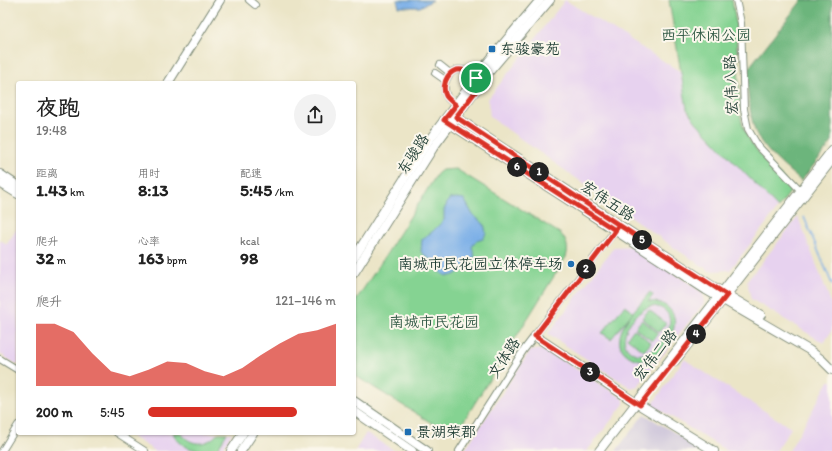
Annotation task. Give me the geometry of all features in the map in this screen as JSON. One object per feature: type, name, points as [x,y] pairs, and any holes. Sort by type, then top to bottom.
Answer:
[{"type":"street","points":[[169,81],[220,0]]},
{"type":"street","points":[[174,81],[226,0]]},
{"type":"street","points":[[249,0],[255,5]]},
{"type":"street","name":"东骏路","points":[[356,255],[427,144],[453,115],[540,0]]},
{"type":"street","name":"东骏路","points":[[479,80],[550,0]]},
{"type":"street","name":"宏伟八路","points":[[736,0],[741,23],[744,109],[748,129],[758,146],[803,192]]},
{"type":"street","points":[[440,65],[450,73]]},
{"type":"street","points":[[459,106],[450,101],[446,96],[444,89],[445,80],[450,73],[460,70],[466,71],[479,80]]},
{"type":"street","points":[[435,73],[445,80]]},
{"type":"street","name":"宏伟五路","points":[[453,115],[617,228]]},
{"type":"street","name":"东骏路","points":[[356,270],[433,148],[447,122]]},
{"type":"street","name":"宏伟五路","points":[[447,122],[809,350],[832,370]]},
{"type":"street","points":[[803,192],[832,150]]},
{"type":"street","points":[[803,192],[832,160]]},
{"type":"street","points":[[0,174],[16,185]]},
{"type":"street","points":[[0,183],[16,193]]},
{"type":"street","name":"宏伟二路","points":[[599,451],[638,404],[803,192]]},
{"type":"street","name":"文体路","points":[[459,451],[523,351],[617,228]]},
{"type":"street","name":"宏伟五路","points":[[722,296],[811,346],[832,364]]},
{"type":"street","points":[[535,336],[638,404],[714,451]]},
{"type":"street","points":[[0,359],[16,369]]},
{"type":"street","points":[[356,402],[427,451]]},
{"type":"street","name":"宏伟二路","points":[[605,451],[638,404]]},
{"type":"street","points":[[356,412],[412,451]]},
{"type":"street","points":[[2,451],[16,428]]},
{"type":"street","points":[[120,435],[145,451]]},
{"type":"street","points":[[231,451],[242,435]]},
{"type":"street","points":[[241,451],[252,435]]},
{"type":"shaded area","points":[[565,0],[681,72],[687,110],[696,122],[778,208],[730,270],[710,271],[676,249],[490,117],[488,99]]},
{"type":"shaded area","points":[[798,217],[832,305],[832,330],[824,343],[751,299],[747,281]]},
{"type":"shaded area","points":[[16,230],[16,364],[0,354],[0,240],[7,244]]},
{"type":"shaded area","points":[[635,246],[703,293],[704,303],[638,386],[631,388],[548,334],[614,247]]},
{"type":"shaded area","points":[[544,349],[624,399],[624,404],[587,451],[464,451],[530,351]]},
{"type":"shaded area","points":[[684,359],[791,428],[776,451],[727,451],[652,405]]},
{"type":"shaded area","points":[[829,381],[832,381],[832,451],[789,451]]},
{"type":"shaded area","points":[[644,414],[680,436],[703,451],[616,451]]},
{"type":"shaded area","points":[[366,433],[395,451],[355,451]]},
{"type":"shaded area","points":[[129,435],[231,435],[221,451],[155,451]]},
{"type":"green space","name":"西平休闲公园","points":[[669,0],[732,0],[736,24],[741,120],[747,136],[752,143],[788,185],[790,192],[778,208],[696,122],[687,109]]},
{"type":"green space","points":[[802,0],[832,0],[832,142],[801,181],[772,155],[762,144],[755,131],[748,95],[747,70]]},
{"type":"green space","name":"南城市民花园","points":[[456,169],[561,234],[566,242],[567,248],[566,257],[463,422],[458,427],[448,429],[438,427],[356,376],[356,300],[437,174],[442,170]]},
{"type":"green space","points":[[650,292],[653,295],[648,302],[664,305],[674,316],[675,321],[673,331],[669,339],[656,355],[647,359],[635,359],[629,356],[622,349],[620,341],[621,332],[631,314]],"holes":[[[652,306],[664,309],[669,317],[669,326],[666,336],[659,345],[650,352],[641,354],[632,352],[626,347],[624,340],[625,333],[633,319],[646,308]]]},
{"type":"green space","points":[[625,305],[633,312],[611,339],[602,333]]},
{"type":"green space","points":[[649,310],[666,323],[659,332],[642,318]]},
{"type":"green space","points":[[642,320],[658,333],[652,341],[635,328]]},
{"type":"green space","points":[[634,329],[651,343],[644,351],[627,338]]},
{"type":"green space","points":[[174,435],[183,435],[194,443],[200,443],[209,440],[216,435],[226,435],[216,451],[192,449],[186,447]]},
{"type":"water","points":[[397,0],[433,0],[420,7],[399,7]]},
{"type":"water","points":[[449,199],[464,199],[473,215],[484,224],[486,233],[483,239],[476,241],[472,247],[475,257],[465,262],[465,265],[456,274],[446,276],[442,274],[434,262],[421,252],[422,239],[432,232],[444,220],[444,210]]},
{"type":"waterway","points":[[804,217],[832,284]]},
{"type":"place","name":"东骏豪苑","points":[[492,49]]},
{"type":"place","name":"南城市民花园立体停车场","points":[[571,264]]},
{"type":"place","name":"景湖荣郡","points":[[408,432]]},
{"type":"route","points":[[476,78],[466,71],[460,70],[450,73],[445,80],[444,89],[446,96],[456,105],[444,120],[615,230],[619,225],[727,295],[640,405],[535,336],[619,225],[456,117],[482,83],[476,78]]}]
